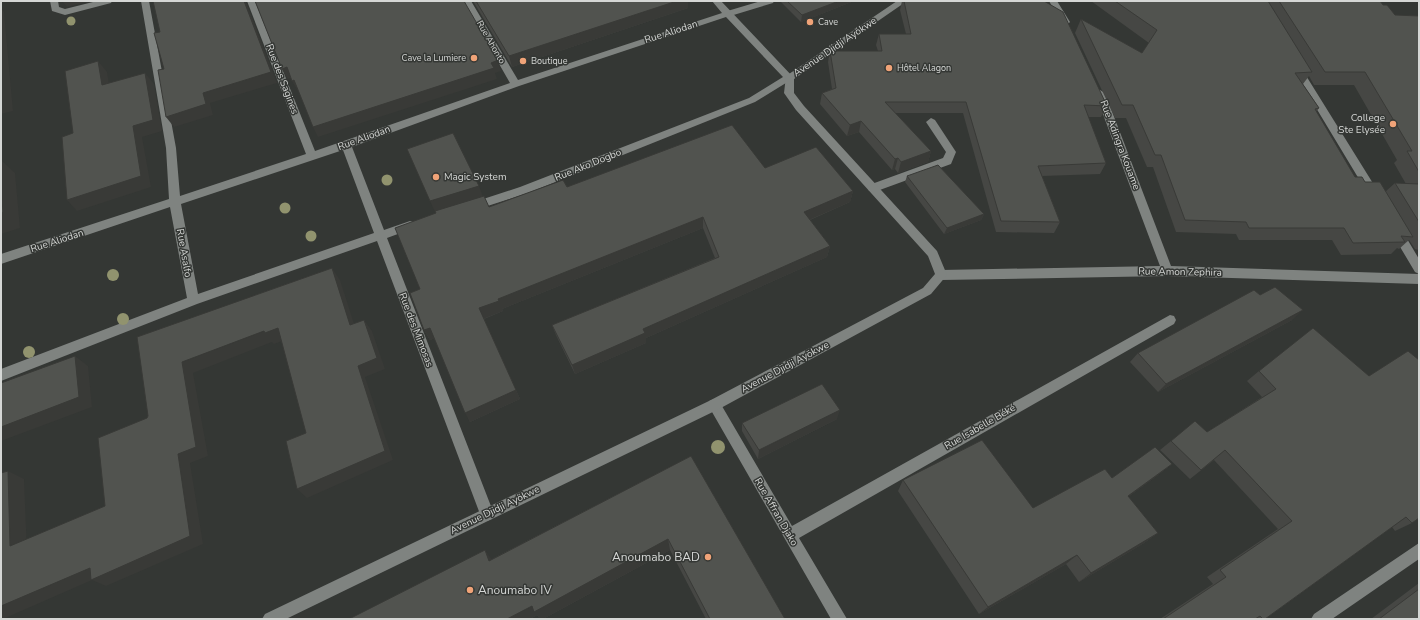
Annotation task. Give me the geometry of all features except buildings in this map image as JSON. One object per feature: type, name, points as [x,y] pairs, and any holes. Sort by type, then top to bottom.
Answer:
[{"type":"street","points":[[54,1],[55,9],[65,12],[108,1]]},
{"type":"street","name":"Rue Asalfo","points":[[145,1],[171,148],[175,202],[193,301]]},
{"type":"street","name":"Rue des Sagines","points":[[251,1],[312,156]]},
{"type":"street","name":"Rue Ahonto","points":[[467,1],[516,84]]},
{"type":"street","points":[[716,1],[788,78]]},
{"type":"street","name":"Rue Aliodan","points":[[1,259],[346,145],[516,84],[770,1]]},
{"type":"street","name":"Avenue Djidji Ayökwe","points":[[270,619],[714,405],[927,291],[941,275],[933,254],[800,108],[789,93],[788,78],[903,1]]},
{"type":"street","points":[[1053,1],[1069,28]]},
{"type":"street","points":[[1293,61],[1378,202]]},
{"type":"street","name":"Rue Ako Dogbo","points":[[464,209],[524,190],[752,100],[788,78]]},
{"type":"street","name":"Rue Adingra Kouame","points":[[1095,83],[1108,110],[1167,271]]},
{"type":"street","points":[[873,188],[947,161],[951,152],[931,122]]},
{"type":"street","name":"Rue des Mimosas","points":[[346,145],[487,514]]},
{"type":"street","points":[[1391,222],[1419,269]]},
{"type":"street","points":[[1,375],[193,301],[418,223]]},
{"type":"street","name":"Rue Amon Zephira","points":[[941,275],[1167,271],[1419,278]]},
{"type":"street","name":"Rue Isabelle Béké","points":[[790,535],[1170,320]]},
{"type":"street","name":"Rue Affran Djako","points":[[714,405],[839,619]]},
{"type":"street","points":[[1319,619],[1419,550]]},
{"type":"place","name":"Cave","points":[[810,22]]},
{"type":"place","name":"Cave la Lumiere","points":[[474,58]]},
{"type":"place","name":"Boutique","points":[[523,61]]},
{"type":"place","name":"Hôtel Alagon","points":[[889,68]]},
{"type":"place","name":"College Ste Elysée","points":[[1393,124]]},
{"type":"place","name":"Magic System","points":[[436,177]]},
{"type":"place","name":"Anoumabo BAD","points":[[708,557]]},
{"type":"place","name":"Anoumabo IV","points":[[470,590]]}]
